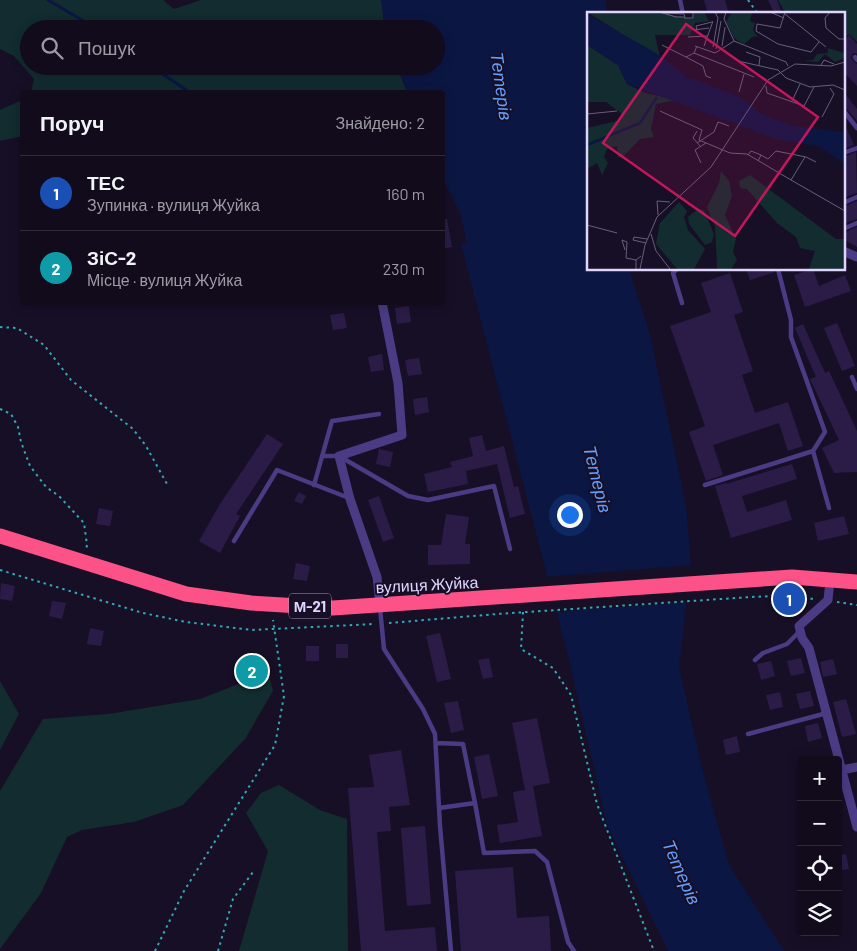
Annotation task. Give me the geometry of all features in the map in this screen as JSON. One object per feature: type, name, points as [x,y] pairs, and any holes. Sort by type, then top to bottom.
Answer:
[{"type":"highway","name":"вулиця Жуйка","points":[[3,537],[186,594],[251,603],[333,608],[792,577],[857,582]]},
{"type":"street","points":[[844,251],[857,257]]},
{"type":"street","points":[[380,604],[377,577],[350,499],[339,456],[374,443],[402,436],[398,383],[383,305]]},
{"type":"street","points":[[830,580],[828,600],[799,626],[802,638],[808,648],[838,756]]},
{"type":"street","points":[[857,768],[842,770],[857,827]]},
{"type":"lane","points":[[844,111],[857,128]]},
{"type":"lane","points":[[844,121],[850,118]]},
{"type":"lane","points":[[844,153],[857,148]]},
{"type":"lane","points":[[844,203],[857,197]]},
{"type":"lane","points":[[844,229],[857,223]]},
{"type":"lane","points":[[676,270],[673,273],[682,303]]},
{"type":"lane","points":[[705,486],[813,451],[825,432],[791,337],[791,320],[778,270]]},
{"type":"lane","points":[[852,377],[857,389]]},
{"type":"lane","points":[[314,485],[332,421],[379,414]]},
{"type":"lane","points":[[813,451],[828,508]]},
{"type":"lane","points":[[322,456],[339,456],[408,496],[428,500],[494,486],[510,549]]},
{"type":"lane","points":[[234,541],[277,470],[350,499]]},
{"type":"lane","points":[[380,604],[384,649],[423,709],[435,734],[451,951]]},
{"type":"lane","points":[[755,660],[763,653],[787,644],[800,631]]},
{"type":"lane","points":[[748,734],[827,713]]},
{"type":"lane","points":[[436,743],[462,744],[484,853],[535,850],[547,862],[568,942],[574,951]]},
{"type":"lane","points":[[439,808],[475,803]]},
{"type":"path","points":[[748,0],[757,12]]},
{"type":"path","points":[[0,327],[18,328],[44,345],[71,380],[133,429],[146,446],[167,484]]},
{"type":"path","points":[[0,409],[11,414],[18,427],[21,442],[30,466],[46,487],[59,496],[84,523],[88,545],[84,562]]},
{"type":"path","points":[[497,614],[751,597],[792,596],[857,605]]},
{"type":"path","points":[[523,612],[521,648],[553,668],[571,695],[597,804],[654,951]]},
{"type":"path","points":[[155,951],[184,891],[275,745],[284,696],[273,620]]},
{"type":"path","points":[[218,951],[233,898],[253,872]]},
{"type":"green space","points":[[0,0],[163,0],[174,9],[201,0],[381,0],[384,20],[20,20],[20,63],[14,56],[0,49]]},
{"type":"green space","points":[[778,0],[857,0],[857,42],[849,34],[844,37],[844,12],[785,12]]},
{"type":"green space","points":[[31,75],[400,75],[406,90],[31,90],[34,79]]},
{"type":"green space","points":[[20,101],[20,136],[0,141],[0,110]]},
{"type":"green space","points":[[267,667],[273,691],[245,739],[183,805],[134,822],[82,830],[67,837],[41,893],[0,949],[0,791],[43,719],[108,714],[200,699],[236,685]]},
{"type":"green space","points":[[0,681],[19,714],[0,750]]},
{"type":"green space","points":[[279,785],[320,810],[347,819],[348,951],[239,951],[268,851],[246,813],[261,793]]},
{"type":"water","name":"Тетерів","points":[[381,0],[606,0],[606,12],[587,12],[587,270],[629,270],[650,334],[686,505],[691,565],[679,667],[702,768],[729,865],[784,951],[668,951],[607,825],[568,656],[461,244],[467,242],[460,213],[445,183],[445,90],[406,90],[400,75],[445,75],[445,20],[384,20]]},
{"type":"pier","points":[[694,565],[689,602],[554,612],[545,577]]},
{"type":"building","points":[[704,0],[725,0],[728,12],[707,12]]},
{"type":"building","points":[[768,0],[777,0],[781,12],[774,12]]},
{"type":"building","points":[[849,35],[857,44],[857,54],[853,53],[851,57],[857,64],[857,86],[844,72],[844,40]]},
{"type":"building","points":[[844,92],[857,109],[857,121],[844,106]]},
{"type":"building","points":[[844,122],[854,145],[844,149]]},
{"type":"building","points":[[856,152],[857,193],[844,198],[844,157]]},
{"type":"building","points":[[857,201],[857,219],[844,224],[844,207]]},
{"type":"building","points":[[445,219],[447,219],[452,247],[445,248]]},
{"type":"building","points":[[857,227],[857,247],[844,240],[844,233]]},
{"type":"building","points":[[746,270],[774,270],[775,272],[750,280]]},
{"type":"building","points":[[813,270],[819,286],[845,275],[851,291],[805,307],[794,275]]},
{"type":"building","points":[[730,273],[743,312],[734,315],[753,371],[742,375],[755,413],[788,402],[803,446],[788,451],[779,423],[713,445],[723,475],[706,481],[689,432],[705,426],[670,326],[711,312],[701,283]]},
{"type":"building","points":[[409,306],[411,322],[397,324],[395,308]]},
{"type":"building","points":[[344,313],[347,328],[333,330],[330,315]]},
{"type":"building","points":[[837,323],[855,366],[842,371],[824,328]]},
{"type":"building","points":[[803,324],[825,373],[829,371],[857,431],[857,472],[834,473],[822,448],[839,440],[810,379],[816,377],[795,328]]},
{"type":"building","points":[[382,354],[384,370],[371,372],[368,357]]},
{"type":"building","points":[[419,358],[422,374],[408,376],[405,360]]},
{"type":"building","points":[[427,397],[429,412],[415,415],[413,399]]},
{"type":"building","points":[[267,434],[283,444],[236,514],[240,516],[220,553],[199,541],[220,504]]},
{"type":"building","points":[[482,435],[486,451],[504,446],[514,487],[518,486],[525,514],[510,518],[497,464],[466,471],[468,484],[428,492],[424,474],[452,467],[450,462],[473,456],[469,438]]},
{"type":"building","points":[[379,449],[393,452],[390,467],[376,464]]},
{"type":"building","points":[[792,464],[797,479],[742,496],[747,512],[786,500],[792,520],[731,538],[715,486]]},
{"type":"building","points":[[299,492],[306,496],[302,504],[294,501]]},
{"type":"building","points":[[379,496],[394,538],[383,542],[368,500]]},
{"type":"building","points":[[99,508],[113,511],[110,526],[96,524]]},
{"type":"building","points":[[446,514],[469,517],[465,544],[470,544],[470,564],[428,565],[428,545],[441,545]]},
{"type":"building","points":[[844,516],[849,534],[818,541],[814,523]]},
{"type":"building","points":[[296,563],[310,566],[307,581],[293,579]]},
{"type":"building","points":[[1,583],[15,586],[12,601],[0,599]]},
{"type":"building","points":[[52,601],[66,603],[62,619],[49,616]]},
{"type":"building","points":[[90,628],[104,631],[101,646],[87,644]]},
{"type":"building","points":[[440,633],[451,679],[437,682],[426,636]]},
{"type":"building","points":[[336,644],[348,644],[348,658],[336,658]]},
{"type":"building","points":[[306,646],[319,646],[319,661],[306,661]]},
{"type":"building","points":[[489,658],[493,677],[483,679],[478,660]]},
{"type":"building","points":[[801,658],[805,673],[791,676],[787,661]]},
{"type":"building","points":[[833,659],[837,674],[823,677],[820,662]]},
{"type":"building","points":[[771,661],[775,676],[761,680],[757,664]]},
{"type":"building","points":[[810,691],[814,706],[800,709],[796,694]]},
{"type":"building","points":[[780,692],[783,707],[770,710],[766,695]]},
{"type":"building","points":[[846,699],[856,734],[842,737],[833,702]]},
{"type":"building","points":[[458,701],[464,730],[451,733],[444,703]]},
{"type":"building","points":[[537,718],[550,783],[533,786],[542,836],[500,843],[497,825],[518,822],[513,792],[525,790],[512,723]]},
{"type":"building","points":[[818,723],[822,738],[808,742],[805,726]]},
{"type":"building","points":[[737,736],[740,752],[726,755],[723,740]]},
{"type":"building","points":[[401,750],[410,805],[389,807],[391,831],[377,832],[385,931],[435,927],[437,951],[361,951],[348,788],[374,787],[369,755]]},
{"type":"building","points":[[489,754],[498,796],[482,799],[474,757]]},
{"type":"building","points":[[425,826],[431,904],[407,906],[401,828]]},
{"type":"building","points":[[846,854],[849,869],[842,870],[842,855]]},
{"type":"building","points":[[513,867],[517,918],[549,916],[551,951],[461,951],[455,871]]},
{"type":"waterway","points":[[48,0],[82,20]]},
{"type":"waterway","points":[[164,75],[186,90]]},
{"type":"place","name":"ТЕС","points":[[789,599]]},
{"type":"place","name":"ЗіС-2","points":[[252,671]]}]
